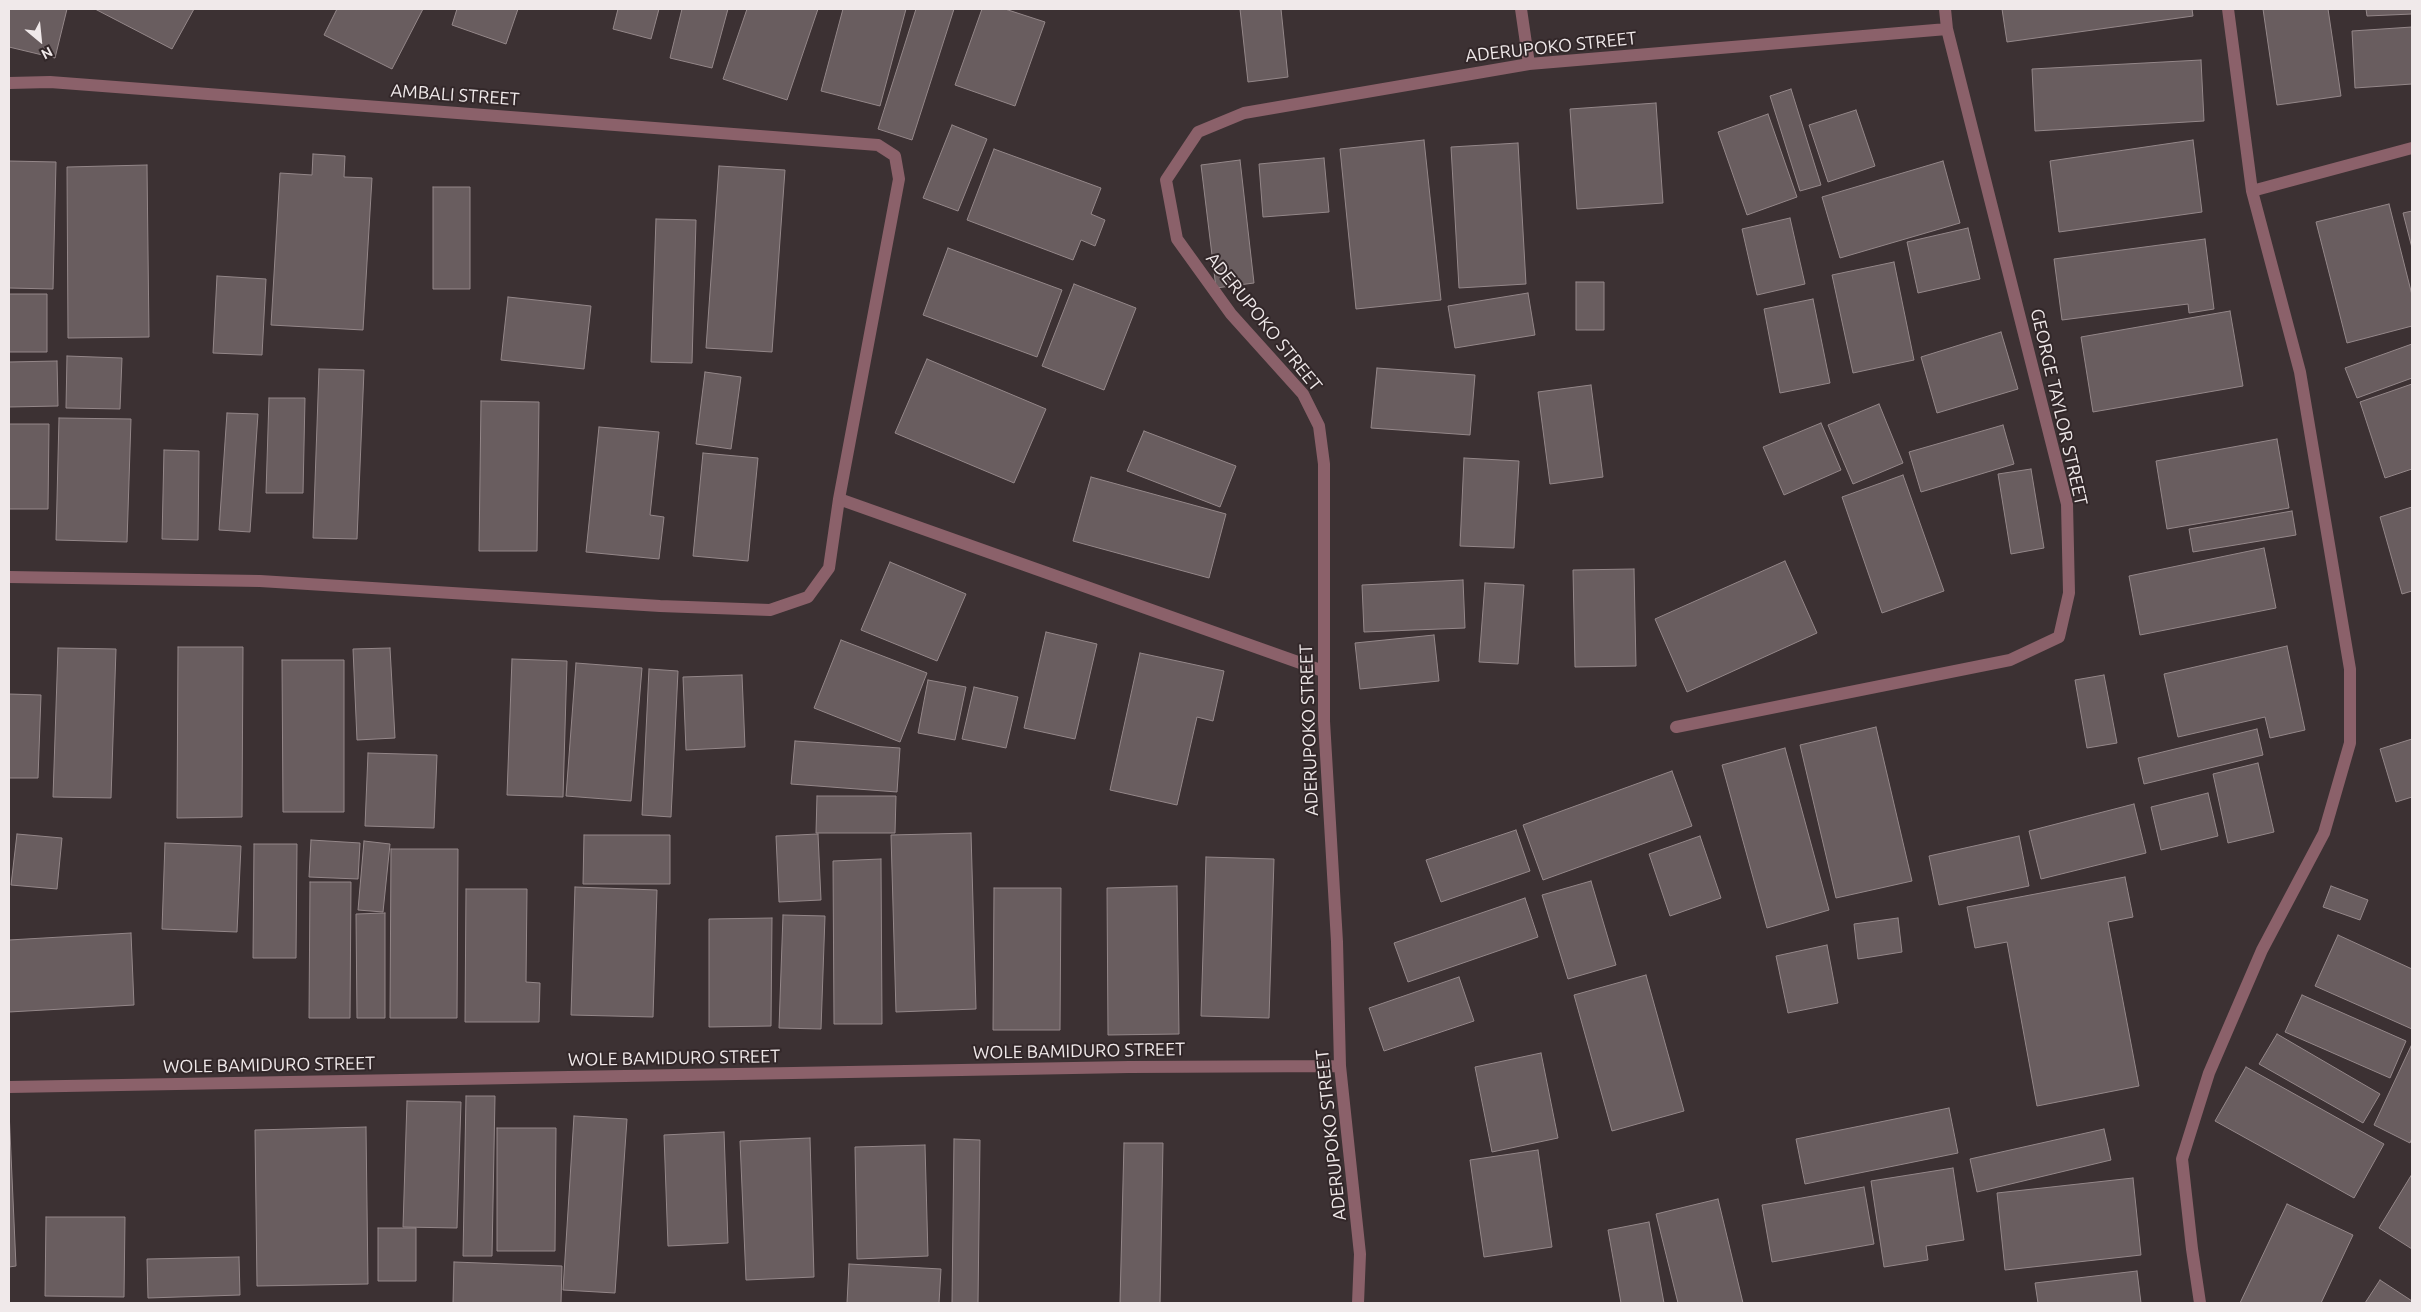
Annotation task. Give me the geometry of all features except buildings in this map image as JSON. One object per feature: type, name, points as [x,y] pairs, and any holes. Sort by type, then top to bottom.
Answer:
[{"type":"street","points":[[1521,9],[1529,64]]},
{"type":"street","name":"GEORGE TAYLOR STREET","points":[[1676,727],[2010,660],[2059,637],[2069,593],[2067,504],[1947,29],[1945,9]]},
{"type":"street","points":[[2200,1303],[2182,1159],[2209,1073],[2262,950],[2324,833],[2350,743],[2350,669],[2300,372],[2252,191],[2228,9]]},
{"type":"street","name":"ADERUPOKO STREET","points":[[1358,1303],[1360,1254],[1340,1066],[1337,942],[1323,671],[1324,464],[1320,426],[1303,394],[1231,314],[1177,239],[1166,180],[1198,132],[1244,113],[1529,64],[1947,29]]},
{"type":"street","name":"AMBALI STREET","points":[[9,83],[69,84],[878,145],[895,156],[899,179],[839,500]]},
{"type":"street","points":[[2252,191],[2412,148]]},
{"type":"street","points":[[9,577],[260,581],[660,606],[770,610],[808,597],[829,568],[839,500],[1323,671]]},
{"type":"street","name":"WOLE BAMIDURO STREET","points":[[9,1087],[1129,1067],[1340,1066]]}]
